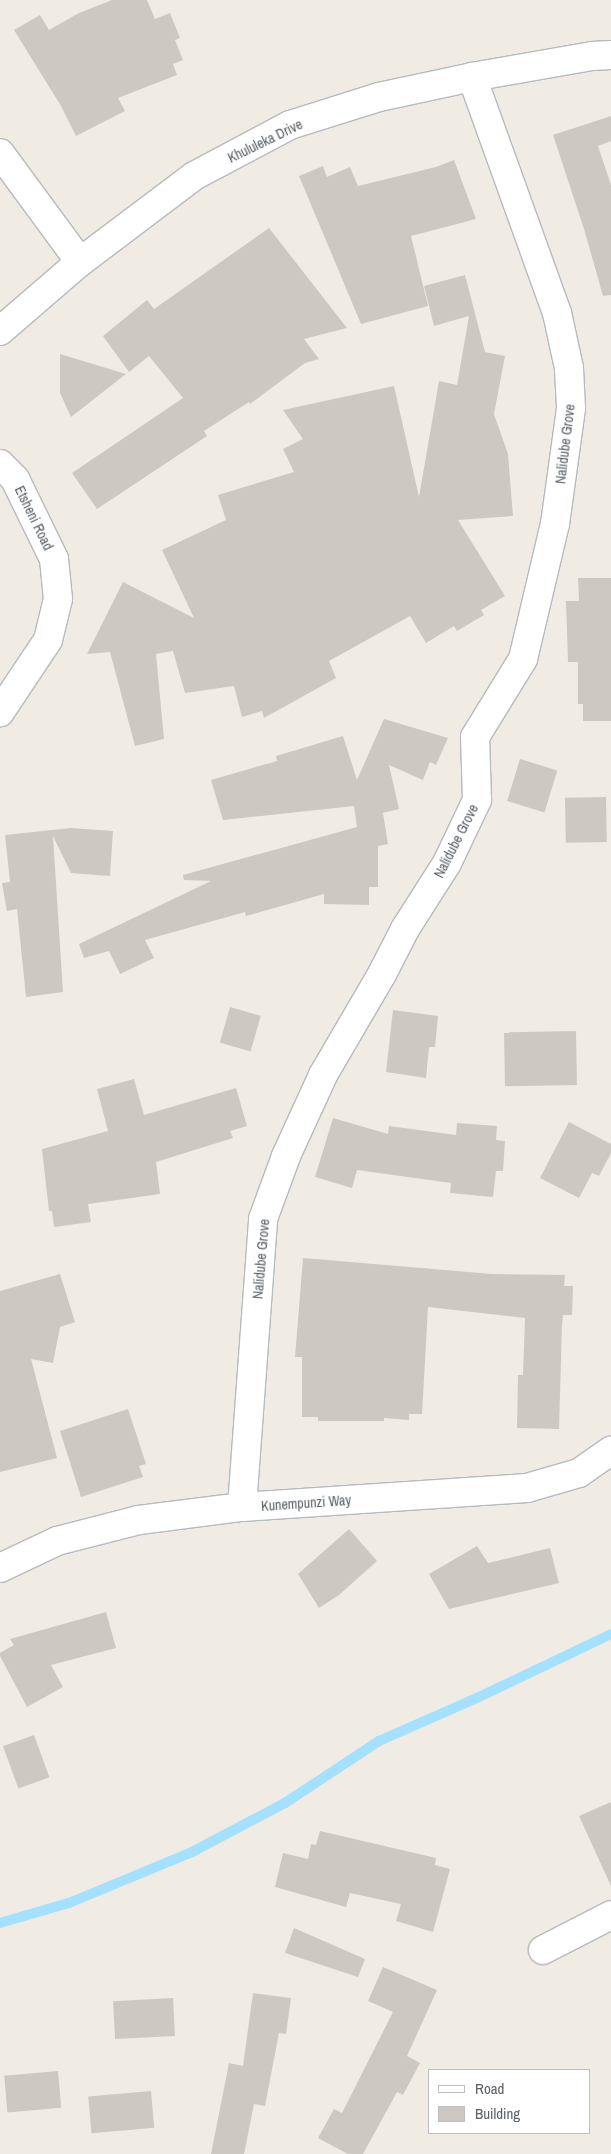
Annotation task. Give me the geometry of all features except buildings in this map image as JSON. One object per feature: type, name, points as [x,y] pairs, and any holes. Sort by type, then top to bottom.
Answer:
[{"type":"street","name":"Khululeka Drive","points":[[0,332],[80,262],[194,176],[290,125],[378,97],[472,77],[592,56],[611,55]]},
{"type":"street","name":"Nalidube Grove","points":[[242,1507],[263,1219],[286,1156],[323,1075],[382,974],[405,929],[447,863],[477,800],[475,737],[524,659],[555,524],[570,408],[568,368],[557,313],[472,77]]},
{"type":"street","points":[[0,153],[80,262]]},
{"type":"street","name":"Etsheni Road","points":[[0,464],[15,479],[54,559],[58,599],[48,640],[0,712]]},
{"type":"street","name":"Kunempunzi Way","points":[[0,1568],[57,1541],[139,1520],[242,1507],[528,1488],[579,1473],[611,1451]]},
{"type":"street","points":[[543,1950],[611,1915]]},
{"type":"waterway","points":[[0,1923],[69,1903],[192,1852],[285,1803],[379,1741],[479,1697],[611,1634]]}]
